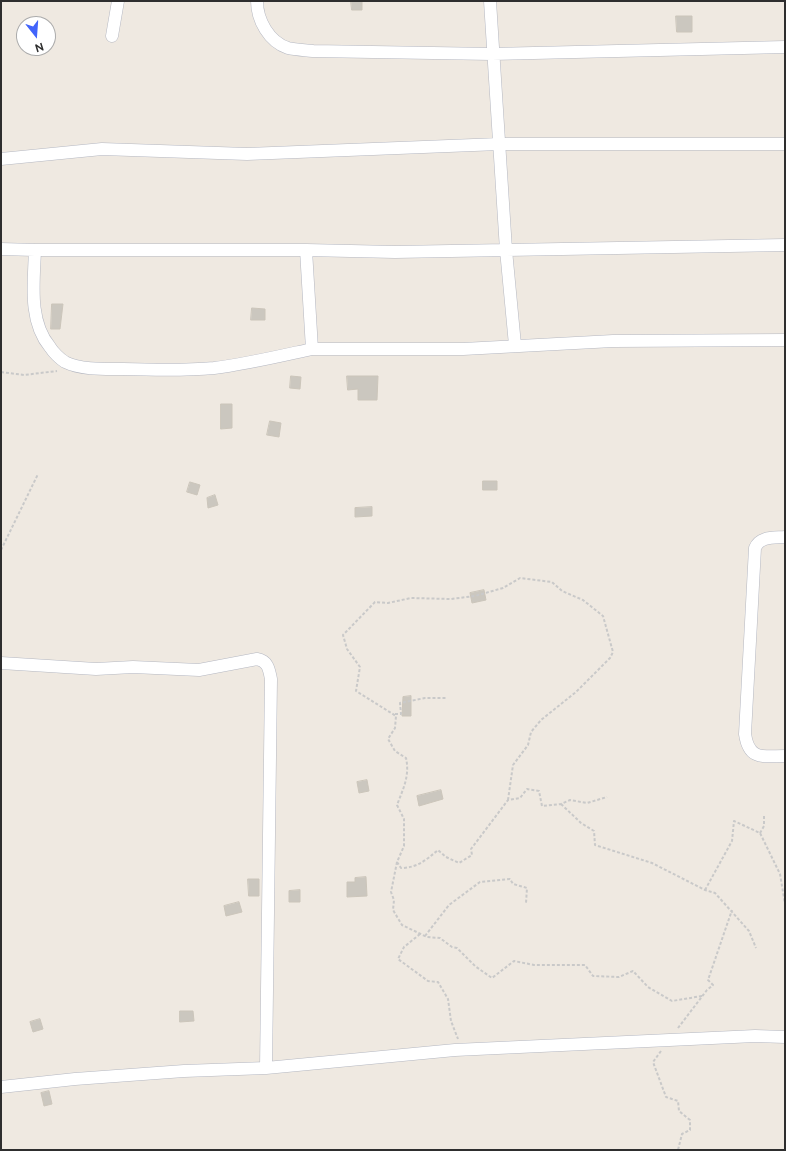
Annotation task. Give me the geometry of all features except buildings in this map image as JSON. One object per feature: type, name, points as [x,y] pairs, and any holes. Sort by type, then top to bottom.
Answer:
[{"type":"street","points":[[112,36],[118,1]]},
{"type":"street","points":[[257,1],[263,27],[274,40],[288,48],[313,51],[492,54],[785,47]]},
{"type":"street","points":[[490,1],[492,54],[506,250],[515,345]]},
{"type":"street","points":[[1,159],[102,149],[247,154],[499,144],[785,144]]},
{"type":"street","points":[[1,249],[306,250],[395,252],[785,245]]},
{"type":"street","points":[[35,250],[34,304],[40,330],[49,347],[65,362],[80,366],[168,370],[213,368],[243,364],[312,349],[463,349],[613,340],[785,340]]},
{"type":"street","points":[[306,250],[312,349]]},
{"type":"street","points":[[785,537],[763,539],[755,548],[745,734],[750,751],[757,756],[785,756]]},
{"type":"street","points":[[1,663],[96,669],[133,667],[199,670],[258,659],[262,660],[268,666],[271,679],[266,1068]]},
{"type":"street","points":[[1,1087],[75,1079],[184,1071],[266,1068],[455,1050],[755,1036],[785,1037]]},
{"type":"path","points":[[1,372],[24,375],[62,370]]},
{"type":"path","points":[[1,550],[38,474]]},
{"type":"path","points":[[397,862],[401,868],[409,868],[424,862],[438,850],[446,857],[459,863],[472,855],[470,849],[508,800],[513,765],[528,745],[531,732],[541,720],[576,692],[610,658],[613,652],[603,616],[583,600],[562,590],[552,582],[520,578],[503,588],[475,596],[451,599],[411,598],[388,603],[374,602],[343,635],[347,649],[360,667],[356,691],[394,714],[401,714],[400,703],[425,698],[446,698]]},
{"type":"path","points":[[394,714],[396,716],[395,728],[388,739],[395,751],[406,758],[408,768],[408,777],[397,805],[404,819],[404,846],[397,862],[391,892],[394,900],[393,910],[402,925],[425,936],[440,938],[452,947],[457,948],[475,966],[492,978],[514,961],[534,965],[585,965],[593,976],[619,976],[633,971],[648,987],[672,1001],[702,996]]},
{"type":"path","points":[[508,800],[520,798],[527,789],[539,791],[542,806],[561,804],[570,800],[587,803],[607,797]]},
{"type":"path","points":[[561,804],[581,823],[594,830],[595,845],[652,863],[705,890],[715,893],[732,910],[748,930],[756,948]]},
{"type":"path","points":[[760,833],[764,826],[764,814]]},
{"type":"path","points":[[705,890],[732,842],[734,821],[760,833],[780,874],[785,904]]},
{"type":"path","points":[[425,936],[449,905],[480,882],[510,879],[513,884],[526,888],[526,903]]},
{"type":"path","points":[[678,1150],[682,1134],[690,1130],[690,1120],[679,1111],[678,1101],[666,1097],[653,1062],[702,996],[713,986],[708,980],[732,910]]},
{"type":"path","points":[[420,934],[404,947],[398,959],[428,981],[438,982],[448,999],[451,1022],[459,1040],[455,1050]]}]
